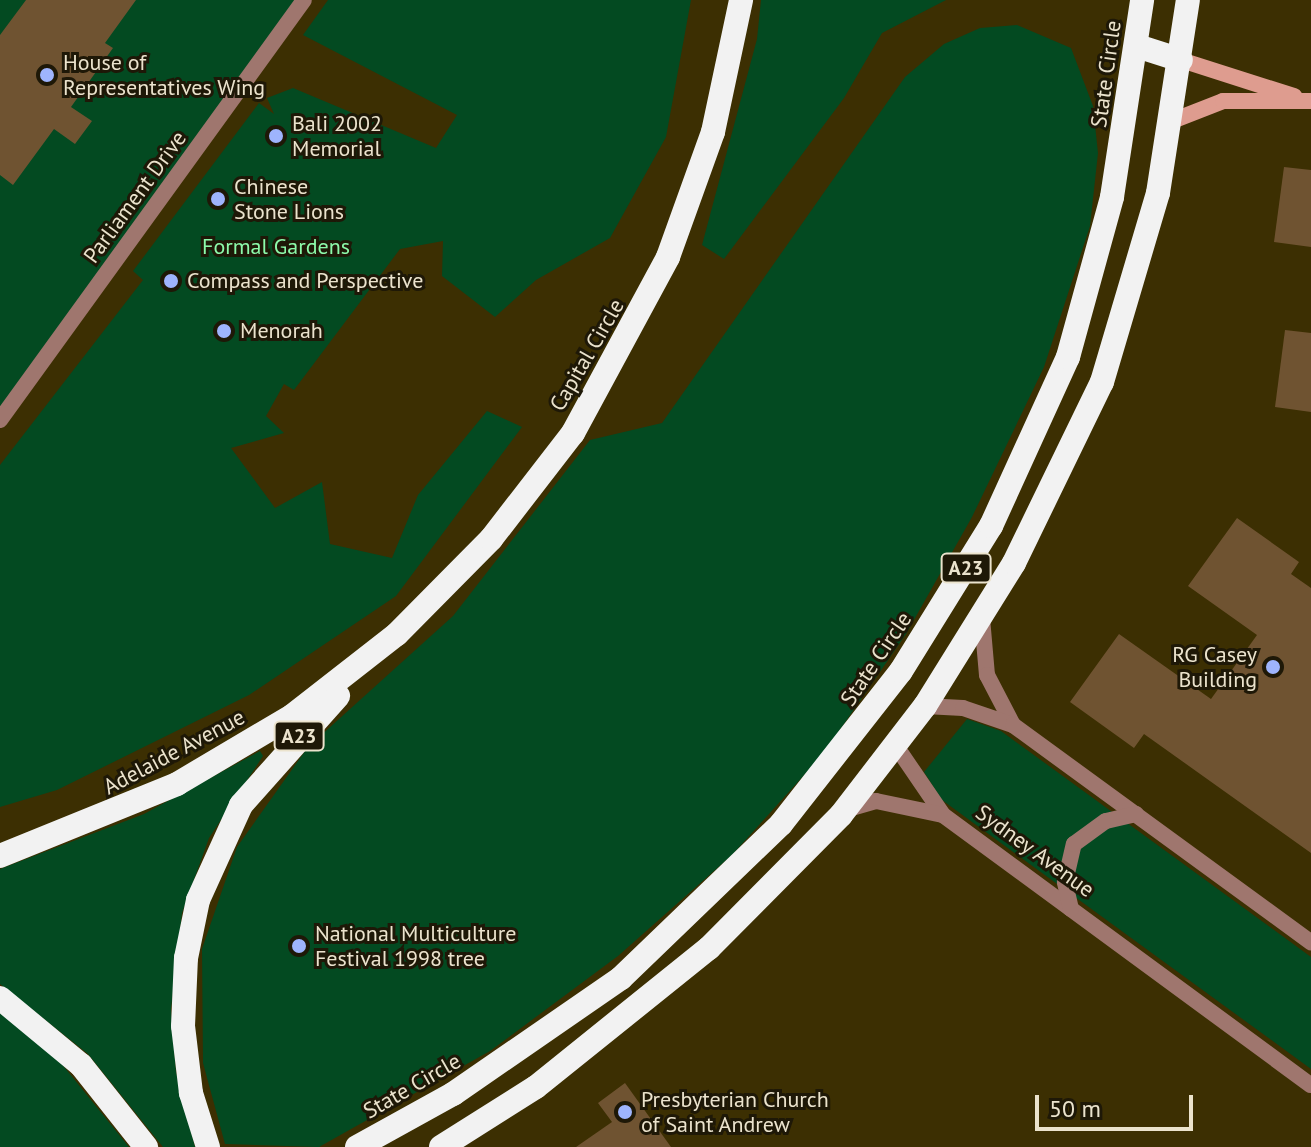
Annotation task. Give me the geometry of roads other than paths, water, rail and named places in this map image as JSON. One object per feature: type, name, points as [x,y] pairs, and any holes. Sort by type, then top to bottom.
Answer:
[{"type":"highway","name":"Capital Circle","points":[[358,668],[446,587],[534,487],[608,376],[680,227],[713,132],[741,0]]},
{"type":"highway","name":"State Circle","points":[[357,1147],[484,1074],[621,978],[781,824],[877,707],[991,526],[1068,357],[1112,197],[1142,0]]},
{"type":"highway","points":[[441,1147],[506,1107],[646,1005],[778,884],[841,815],[925,706],[982,618],[1058,479],[1102,382],[1139,270],[1172,121],[1188,0]]},
{"type":"highway","points":[[1137,46],[1181,60]]},
{"type":"highway","name":"Adelaide Avenue","points":[[0,856],[177,784],[358,668]]},
{"type":"highway","name":"A23","points":[[208,1147],[188,1073],[182,1005],[188,941],[204,882],[253,788],[358,668]]},
{"type":"highway","points":[[877,707],[925,706]]},
{"type":"highway","name":"Sydney Avenue","points":[[877,707],[896,746]]},
{"type":"highway","points":[[621,978],[646,1005]]},
{"type":"highway","points":[[0,998],[72,1056],[146,1147]]},
{"type":"highway","points":[[484,1074],[506,1107]]},
{"type":"main road","points":[[1181,60],[1311,101]]},
{"type":"main road","points":[[1172,121],[1223,101],[1311,101]]},
{"type":"street","name":"Parliament Drive","points":[[0,420],[304,0]]},
{"type":"street","points":[[982,618],[987,675],[1013,725]]},
{"type":"street","points":[[925,706],[963,708],[1013,725],[1311,942]]},
{"type":"street","name":"Sydney Avenue","points":[[896,746],[943,815],[1311,1085]]},
{"type":"street","points":[[841,815],[876,801],[943,815]]},
{"type":"street","points":[[1071,909],[1065,882],[1074,844],[1106,821],[1136,814]]},
{"type":"place","name":"House of Representatives Wing","points":[[47,75]]},
{"type":"place","name":"Bali 2002 Memorial","points":[[276,136]]},
{"type":"place","name":"Chinese Stone Lions","points":[[218,199]]},
{"type":"place","name":"Compass and Perspective","points":[[171,281]]},
{"type":"place","name":"Menorah","points":[[224,331]]},
{"type":"place","name":"RG Casey Building","points":[[1273,667]]},
{"type":"place","name":"National Multiculture Festival 1998 tree","points":[[299,946]]},
{"type":"place","name":"Presbyterian Church of Saint Andrew","points":[[625,1112]]},
{"type":"park label","name":"Formal Gardens","points":[[276,247]]}]
